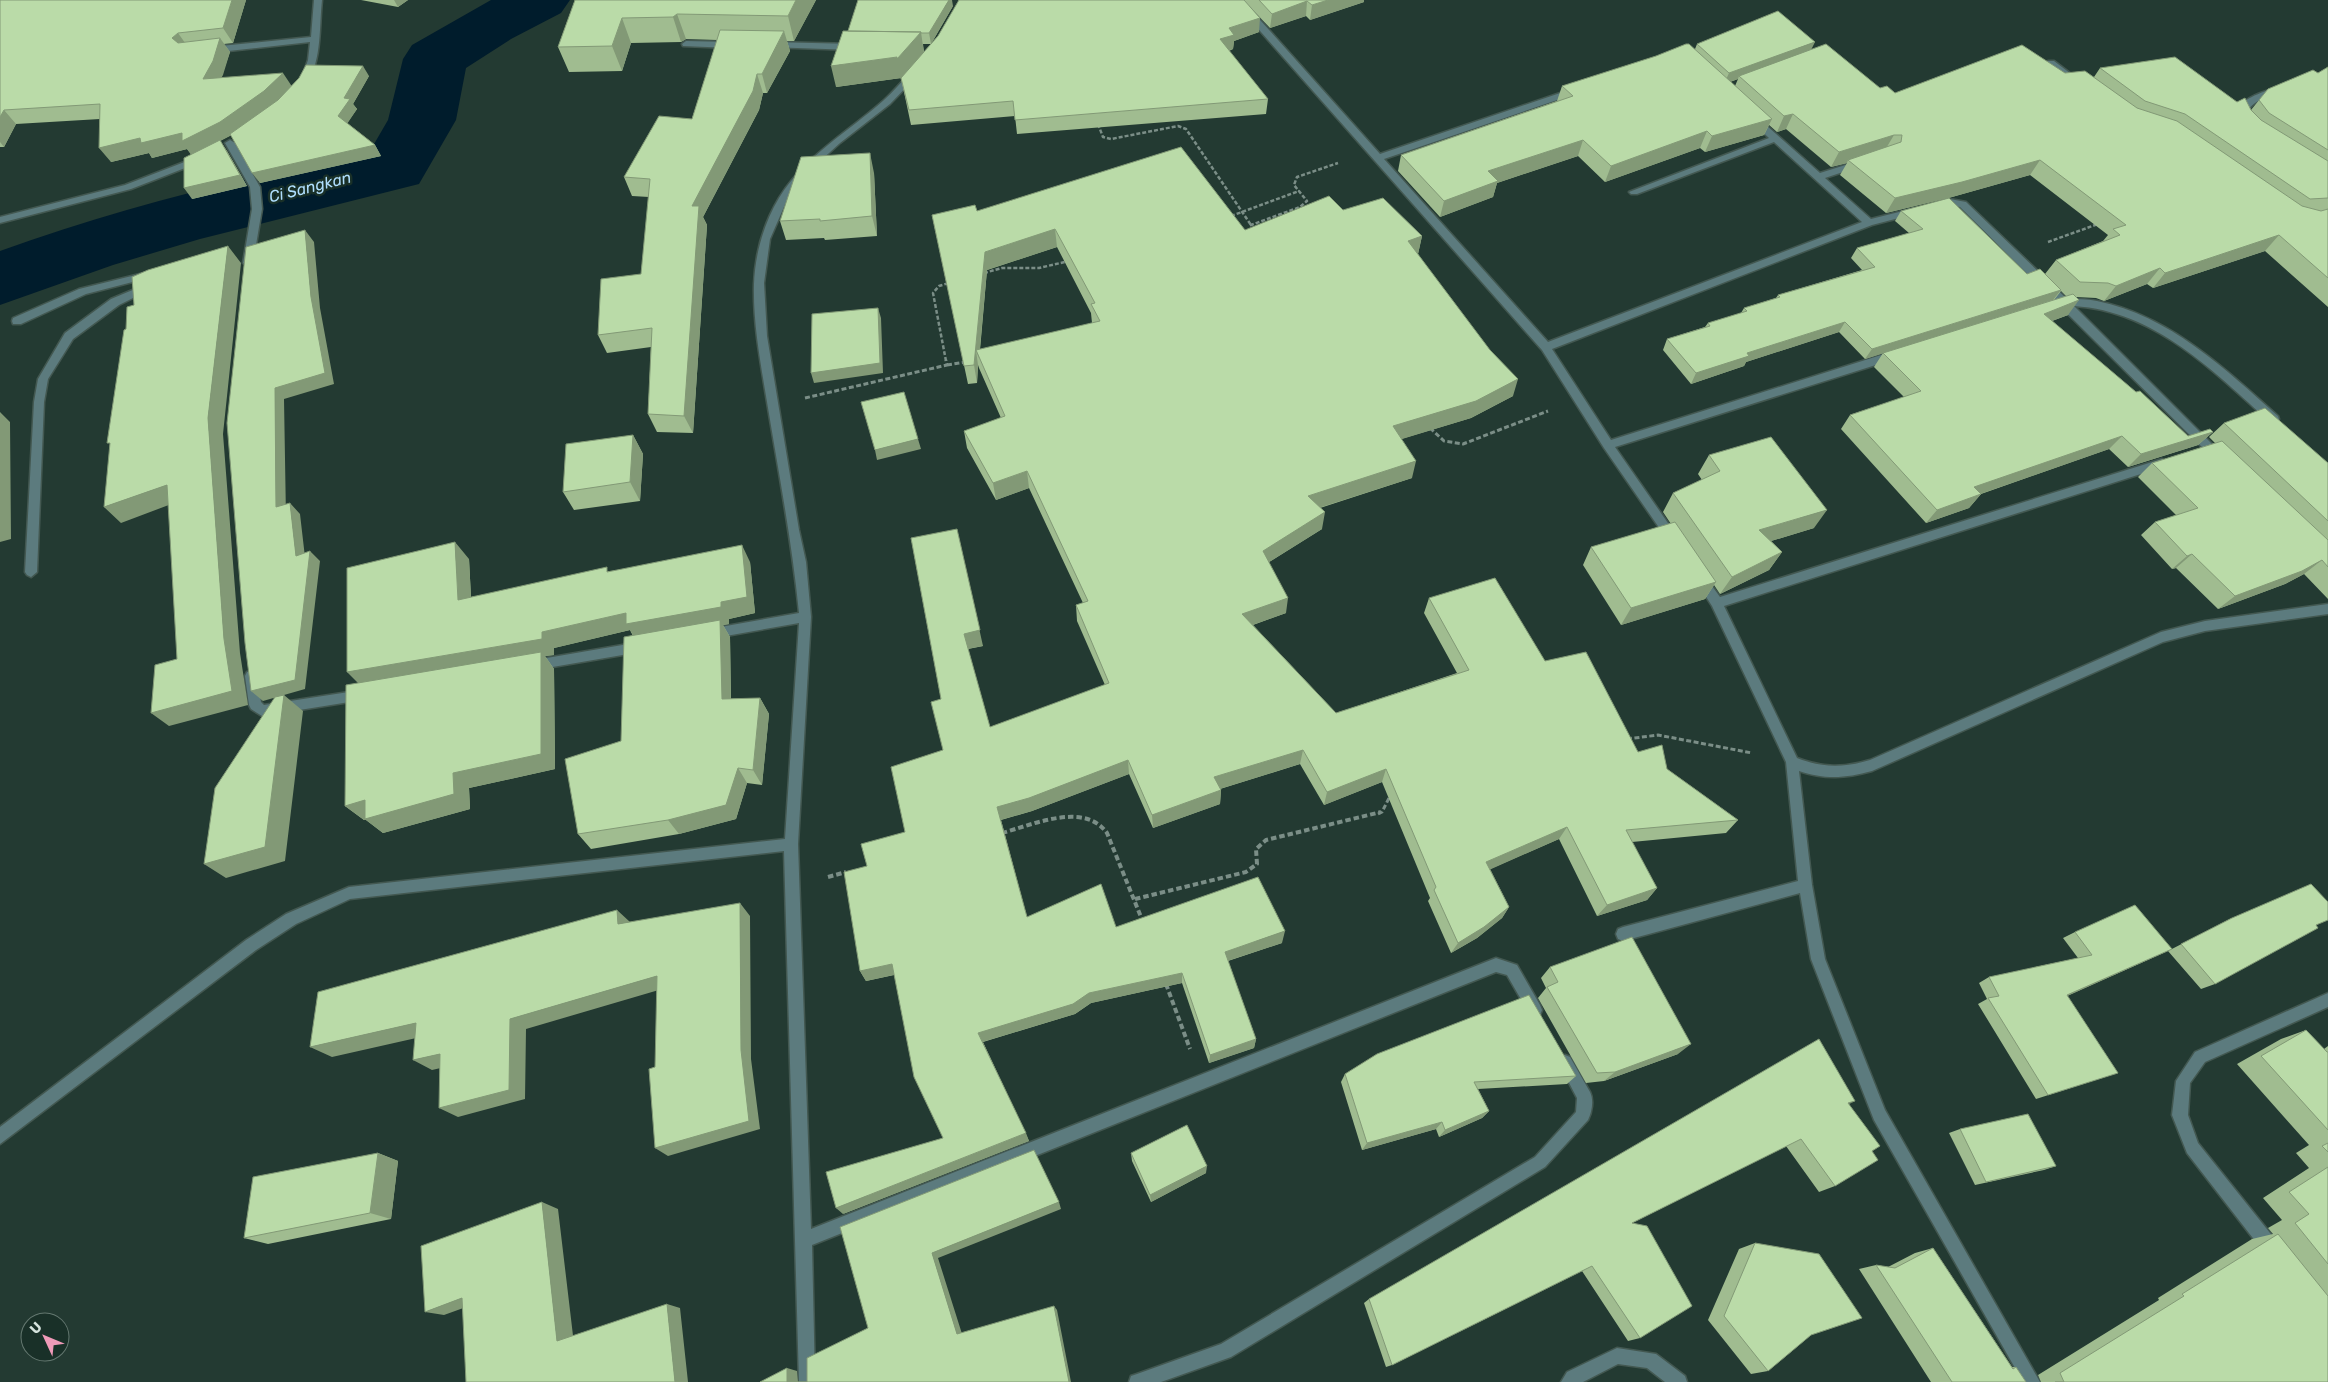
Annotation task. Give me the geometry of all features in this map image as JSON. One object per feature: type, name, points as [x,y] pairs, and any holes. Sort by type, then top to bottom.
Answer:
[{"type":"street","points":[[298,89],[311,67],[316,39],[318,0]]},
{"type":"street","points":[[1246,9],[1546,347],[1608,445],[1679,548]]},
{"type":"street","points":[[197,51],[316,39]]},
{"type":"street","points":[[686,44],[736,45]]},
{"type":"street","points":[[766,45],[865,48]]},
{"type":"street","points":[[2051,63],[2090,91]]},
{"type":"street","points":[[807,1382],[790,844],[805,617],[800,562],[793,530],[762,336],[759,283],[765,240],[783,199],[803,172],[837,141],[887,102],[918,69]]},
{"type":"street","points":[[1376,155],[1588,86]]},
{"type":"street","points":[[2248,128],[2239,115],[2243,108],[2251,101],[2285,87]]},
{"type":"street","points":[[1749,114],[1869,223]]},
{"type":"street","points":[[1634,192],[1775,139]]},
{"type":"street","points":[[230,143],[255,188],[257,209],[244,254],[247,271]]},
{"type":"street","points":[[0,220],[128,187],[206,157]]},
{"type":"street","points":[[1818,177],[1871,159]]},
{"type":"street","points":[[1546,347],[1869,223],[1950,202],[1963,204],[2016,254],[2059,303],[2205,450],[2231,468]]},
{"type":"street","points":[[17,321],[83,291],[155,278],[115,302],[69,336],[43,379],[39,402],[31,572]]},
{"type":"street","points":[[2059,303],[2096,304],[2154,324],[2208,360],[2286,430]]},
{"type":"street","points":[[1608,445],[1902,352]]},
{"type":"street","points":[[1717,603],[2172,460]]},
{"type":"street","points":[[1695,572],[1717,603],[1792,762],[1805,885],[1818,959],[1879,1115],[2032,1382]]},
{"type":"street","points":[[1792,762],[1816,772],[1834,774],[1852,771],[1872,765],[2161,637],[2205,626],[2328,609]]},
{"type":"street","points":[[698,636],[805,617]]},
{"type":"street","points":[[522,668],[649,645]]},
{"type":"street","points":[[249,662],[255,705],[262,711],[376,693]]},
{"type":"street","points":[[0,1136],[251,945],[291,918],[349,893],[790,844]]},
{"type":"street","points":[[1623,934],[1805,885]]},
{"type":"street","points":[[804,1240],[1496,965],[1512,970],[1541,1020]]},
{"type":"street","points":[[2285,1264],[2192,1148],[2180,1115],[2183,1081],[2200,1057],[2328,1000]]},
{"type":"street","points":[[1138,1382],[1175,1375],[1225,1350],[1540,1162],[1583,1115],[1585,1097],[1556,1046]]},
{"type":"street","points":[[1569,1382],[1572,1378],[1617,1356],[1650,1360],[1680,1382]]},
{"type":"path","points":[[1098,123],[1103,137],[1111,139],[1178,126],[1186,129],[1218,174],[1241,213],[1257,231]]},
{"type":"path","points":[[1250,225],[1300,207],[1307,201],[1294,184],[1297,176],[1376,155]]},
{"type":"path","points":[[1224,219],[1299,191]]},
{"type":"path","points":[[2016,254],[2100,224]]},
{"type":"path","points":[[975,276],[1002,268],[1039,268],[1075,259]]},
{"type":"path","points":[[947,365],[933,293],[939,286],[957,281]]},
{"type":"path","points":[[773,405],[973,360]]},
{"type":"path","points":[[1428,424],[1433,432],[1444,441],[1463,444],[1579,399]]},
{"type":"path","points":[[1621,740],[1658,735],[1792,762]]},
{"type":"path","points":[[1135,899],[1246,872],[1257,864],[1256,849],[1266,840],[1373,816],[1382,812],[1390,796],[1399,793]]},
{"type":"path","points":[[992,836],[1056,818],[1076,817],[1100,823],[1107,833],[1145,926]]},
{"type":"path","points":[[792,886],[849,871]]},
{"type":"path","points":[[1165,981],[1202,1082]]},
{"type":"building","points":[[0,0],[232,0],[223,28],[178,33],[172,38],[178,43],[220,38],[213,61],[203,79],[283,73],[264,91],[220,122],[182,141],[182,133],[141,143],[140,138],[99,148],[100,104],[4,110],[0,117]]},
{"type":"building","points":[[575,0],[796,0],[788,16],[677,14],[673,17],[622,18],[612,46],[558,47]]},
{"type":"building","points":[[858,0],[949,0],[929,33],[921,33],[848,31]]},
{"type":"building","points":[[959,0],[1244,0],[1260,18],[1229,28],[1234,35],[1220,39],[1268,99],[1015,120],[1013,101],[909,110],[901,78],[938,36]]},
{"type":"building","points":[[1259,0],[1328,0],[1312,5],[1307,1],[1272,14]]},
{"type":"building","points":[[1778,11],[1815,42],[1729,73],[1697,44]]},
{"type":"building","points":[[720,30],[784,31],[762,74],[757,74],[753,91],[692,206],[699,206],[684,416],[648,414],[652,328],[598,335],[601,279],[641,274],[650,179],[624,177],[659,116],[692,119]]},
{"type":"building","points":[[843,31],[921,32],[897,59],[897,57],[831,66]]},
{"type":"building","points":[[1689,44],[1772,119],[1712,136],[1707,131],[1611,166],[1583,140],[1488,171],[1498,181],[1444,201],[1401,155],[1573,96],[1562,86],[1656,56]]},
{"type":"building","points":[[1826,44],[1880,88],[1887,86],[1895,93],[2022,45],[2065,73],[2085,71],[2137,108],[2177,121],[2302,206],[2321,211],[2328,209],[2328,278],[2279,235],[2165,273],[2160,268],[2116,286],[2108,283],[2080,282],[2056,260],[2120,235],[2113,229],[2126,225],[2040,160],[1962,182],[1895,198],[1848,160],[1901,142],[1902,135],[1894,135],[1839,152],[1793,114],[1784,116],[1739,76]]},
{"type":"building","points":[[2175,57],[2237,102],[2245,98],[2251,110],[2261,120],[2328,161],[2328,198],[2310,199],[2185,114],[2145,101],[2100,68]]},
{"type":"building","points":[[306,65],[363,66],[344,98],[350,99],[338,116],[375,145],[252,173],[230,134],[278,100],[299,78]]},
{"type":"building","points":[[2328,67],[2328,150],[2269,113],[2259,100],[2268,89],[2313,70],[2318,73]]},
{"type":"building","points":[[220,140],[240,175],[184,188],[184,158]]},
{"type":"building","points":[[1181,147],[1245,230],[1329,196],[1343,210],[1383,198],[1422,236],[1408,241],[1490,350],[1518,379],[1476,401],[1393,426],[1416,461],[1308,496],[1325,512],[1263,551],[1288,598],[1242,614],[1336,713],[1469,670],[1429,598],[1495,578],[1545,661],[1586,652],[1638,752],[1662,745],[1667,769],[1738,820],[1626,830],[1657,888],[1607,905],[1567,827],[1486,862],[1509,907],[1484,927],[1458,943],[1434,890],[1436,887],[1386,769],[1327,792],[1303,750],[1214,777],[1221,790],[1152,815],[1128,760],[1029,798],[997,807],[1027,917],[1101,884],[1116,927],[1258,877],[1285,931],[1225,952],[1256,1039],[1210,1055],[1182,973],[1089,993],[1073,1004],[978,1033],[1026,1133],[836,1208],[826,1172],[943,1138],[914,1077],[892,964],[860,971],[844,872],[867,866],[861,844],[905,832],[891,767],[943,750],[931,702],[941,699],[911,538],[957,529],[980,630],[964,634],[990,727],[1109,683],[1076,605],[1088,601],[1027,471],[993,483],[964,431],[1005,416],[976,350],[1100,321],[1091,304],[1095,303],[1055,229],[985,252],[974,365],[964,366],[932,215],[975,205],[977,211]]},
{"type":"building","points":[[870,153],[872,216],[820,221],[820,219],[780,221],[801,157]]},
{"type":"building","points":[[1949,198],[2027,274],[2040,269],[2061,290],[1872,349],[1845,322],[1747,353],[1749,356],[1696,373],[1667,339],[1710,326],[1708,323],[1747,311],[1744,308],[1780,297],[1778,295],[1875,267],[1857,248],[1923,229],[1901,211]]},
{"type":"building","points":[[305,230],[311,297],[325,373],[275,388],[276,507],[290,503],[296,556],[310,551],[295,680],[251,691],[245,643],[227,423],[246,247]]},
{"type":"building","points":[[228,246],[208,418],[224,639],[232,691],[151,713],[155,665],[177,659],[167,485],[104,507],[110,443],[107,443],[124,330],[126,329],[127,307],[134,305],[132,277],[148,270]]},
{"type":"building","points":[[2073,294],[2079,300],[2044,314],[2136,392],[2140,391],[2188,436],[2210,429],[2213,432],[2141,454],[2122,436],[1974,487],[1981,494],[1937,510],[1850,415],[1921,391],[1883,353]]},
{"type":"building","points":[[878,308],[880,363],[811,373],[812,314]]},
{"type":"building","points":[[904,392],[918,439],[875,450],[861,402]]},
{"type":"building","points":[[2265,408],[2328,463],[2328,521],[2224,423]]},
{"type":"building","points":[[633,435],[630,482],[563,492],[566,444]]},
{"type":"building","points":[[1771,437],[1827,510],[1759,530],[1782,552],[1732,577],[1673,493],[1720,471],[1709,455]]},
{"type":"building","points":[[2222,441],[2328,540],[2328,567],[2322,560],[2302,571],[2235,596],[2192,554],[2187,556],[2155,522],[2198,508],[2152,463]]},
{"type":"building","points":[[1675,522],[1716,582],[1631,608],[1591,547]]},
{"type":"building","points":[[455,542],[458,600],[607,567],[607,572],[742,545],[747,597],[721,602],[721,607],[626,624],[626,613],[542,632],[542,639],[347,672],[347,568]]},
{"type":"building","points":[[720,620],[722,699],[760,698],[753,770],[738,768],[726,805],[668,820],[578,834],[565,759],[621,741],[624,637]]},
{"type":"building","points":[[541,652],[541,754],[453,773],[454,794],[365,819],[365,800],[345,806],[346,685]]},
{"type":"building","points":[[284,695],[265,847],[204,864],[215,788],[275,697]]},
{"type":"building","points":[[2311,884],[2328,902],[2328,920],[2316,925],[2318,928],[2215,984],[2181,944],[2232,918]]},
{"type":"building","points":[[740,903],[741,1050],[749,1121],[655,1148],[649,1069],[655,1067],[657,976],[510,1019],[509,1090],[439,1108],[440,1054],[413,1060],[416,1023],[310,1047],[318,992],[617,910],[618,924]]},
{"type":"building","points":[[2135,905],[2172,949],[2067,995],[2118,1073],[2048,1095],[1988,998],[1999,996],[1989,977],[2092,955],[2075,932]]},
{"type":"building","points":[[1632,937],[1691,1044],[1615,1072],[1597,1073],[1547,987],[1558,982],[1550,967]]},
{"type":"building","points":[[1529,995],[1576,1076],[1474,1082],[1489,1111],[1445,1130],[1442,1122],[1367,1143],[1345,1074],[1377,1054]]},
{"type":"building","points":[[2306,1030],[2328,1052],[2328,1130],[2261,1056]]},
{"type":"building","points":[[1819,1039],[1855,1101],[1848,1103],[1880,1146],[1872,1151],[1878,1160],[1835,1186],[1801,1139],[1632,1223],[1647,1226],[1692,1306],[1640,1338],[1592,1266],[1392,1365],[1369,1299]]},
{"type":"building","points":[[2028,1114],[2056,1166],[1986,1182],[1960,1129]]},
{"type":"building","points":[[1187,1125],[1207,1166],[1150,1195],[1131,1153]]},
{"type":"building","points":[[2328,1143],[2328,1152],[2322,1146]]},
{"type":"building","points":[[1034,1150],[1059,1202],[932,1253],[957,1334],[1054,1306],[1069,1382],[807,1382],[807,1358],[868,1328],[840,1227]]},
{"type":"building","points":[[378,1153],[370,1213],[244,1238],[253,1177]]},
{"type":"building","points":[[2328,1167],[2328,1264],[2295,1223],[2309,1214],[2289,1192]]},
{"type":"building","points":[[542,1202],[557,1341],[667,1304],[675,1382],[466,1382],[462,1298],[425,1312],[421,1246]]},
{"type":"building","points":[[2278,1234],[2328,1296],[2328,1382],[2064,1382],[2060,1373],[2184,1296],[2182,1294]]},
{"type":"building","points":[[1755,1243],[1819,1254],[1862,1318],[1811,1335],[1768,1371],[1724,1316]]},
{"type":"building","points":[[1933,1248],[2013,1369],[2016,1367],[2026,1382],[1952,1382],[1876,1265],[1895,1268]]},
{"type":"building","points":[[787,1368],[787,1382],[760,1382]]},
{"type":"waterway","name":"Ci Sangkan","points":[[0,279],[87,248],[175,222],[314,186],[394,168],[422,120],[435,59],[489,26],[539,0]]}]
